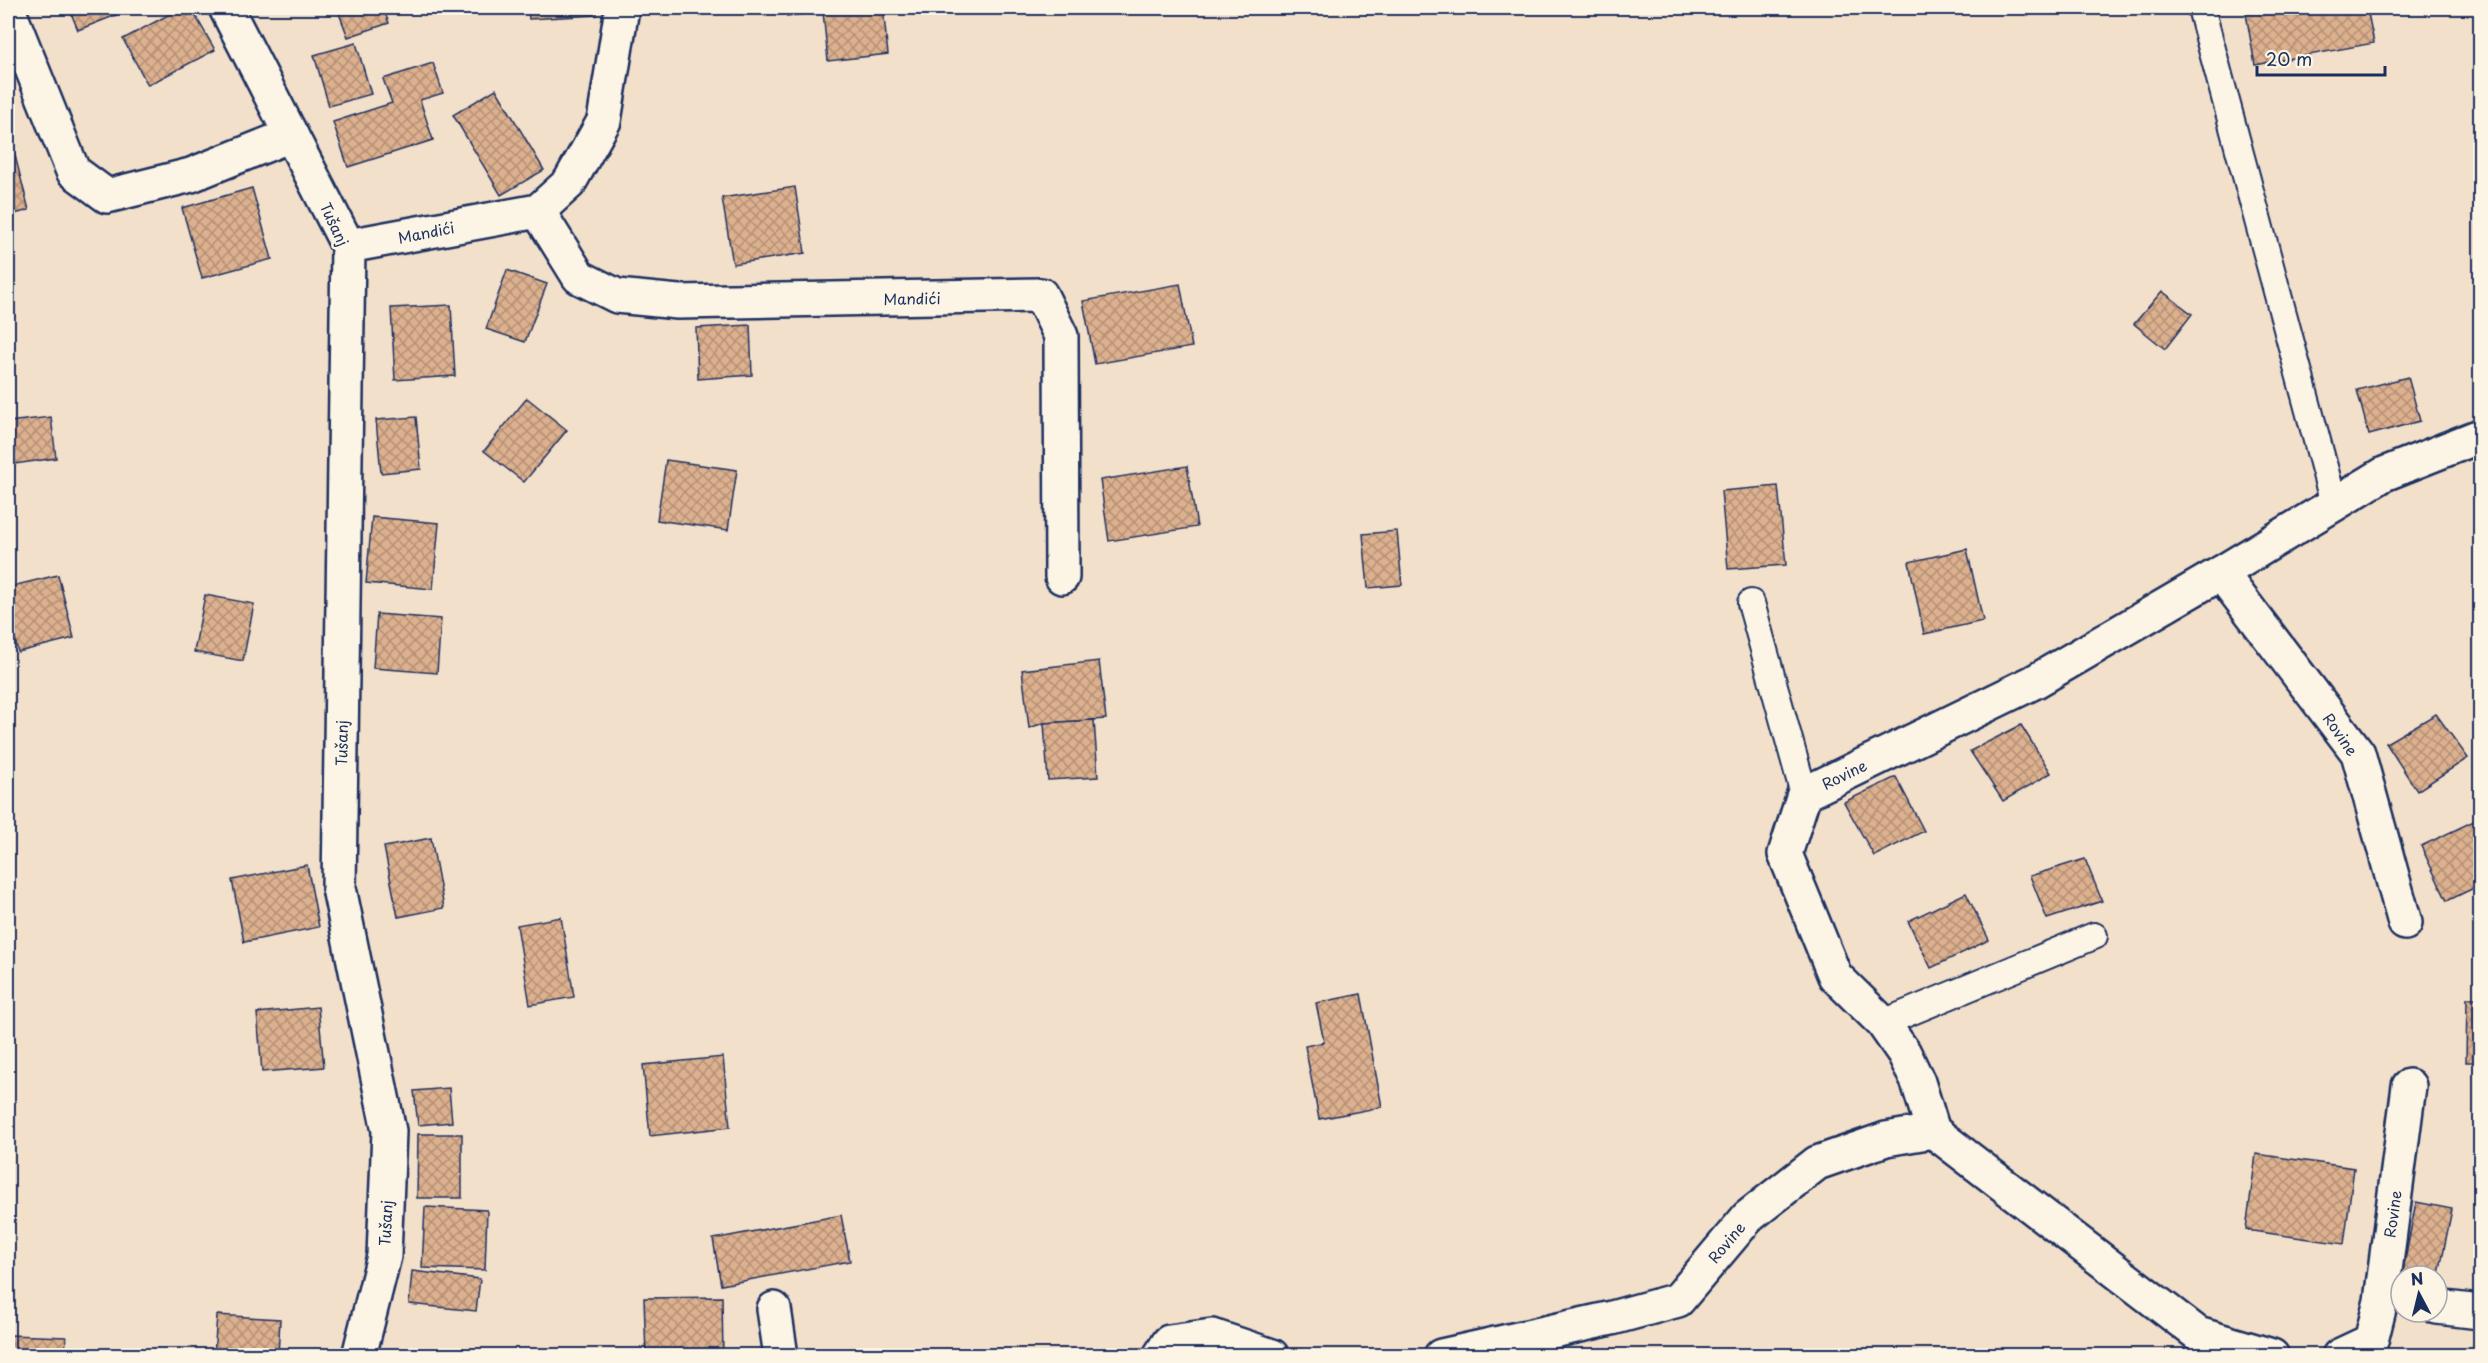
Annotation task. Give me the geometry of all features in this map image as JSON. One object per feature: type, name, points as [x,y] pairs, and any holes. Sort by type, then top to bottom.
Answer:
[{"type":"street","name":"Tušanj","points":[[226,8],[348,246],[339,888],[389,1131],[384,1256],[359,1356]]},
{"type":"street","points":[[538,211],[569,183],[604,121],[622,8]]},
{"type":"street","points":[[8,9],[73,171],[107,196],[191,175],[291,135]]},
{"type":"street","name":"Mandići","points":[[348,246],[538,211],[579,277],[617,296],[678,302],[1041,295],[1061,336],[1062,577]]},
{"type":"street","name":"Rovine","points":[[1441,1356],[1518,1347],[1678,1300],[1748,1217],[1817,1163],[1886,1139],[1933,1131],[1918,1082],[1904,1053],[1883,1023],[1835,976],[1785,854],[1804,794],[2034,682],[2221,573],[2384,474],[2481,436]]},
{"type":"street","name":"Rovine","points":[[2221,573],[2358,753],[2405,923]]},
{"type":"street","name":"Rovine","points":[[2394,1264],[2409,1086]]},
{"type":"street","points":[[1933,1131],[2198,1334],[2272,1356]]},
{"type":"street","name":"Rovine","points":[[2339,1356],[2371,1341],[2389,1306]]},
{"type":"street","points":[[2449,1308],[2481,1312]]},
{"type":"street","points":[[774,1309],[781,1356]]},
{"type":"street","points":[[1160,1356],[1170,1342],[1212,1336],[1272,1356]]},
{"type":"lane","points":[[2201,8],[2334,504]]},
{"type":"lane","points":[[1751,603],[1804,794]]},
{"type":"lane","points":[[1883,1023],[2094,936]]},
{"type":"building","points":[[69,8],[134,8],[78,30]]},
{"type":"building","points":[[181,8],[191,8],[215,50],[148,85],[123,39]]},
{"type":"building","points":[[337,8],[383,8],[389,23],[348,37]]},
{"type":"building","points":[[528,8],[596,8],[597,15],[529,19]]},
{"type":"building","points":[[786,8],[883,8],[888,54],[828,61],[823,12],[787,16]]},
{"type":"building","points":[[2245,8],[2367,8],[2374,43],[2255,65]]},
{"type":"building","points":[[356,43],[371,94],[329,106],[314,55]]},
{"type":"building","points":[[433,63],[443,93],[420,100],[433,140],[348,167],[333,122],[392,103],[383,79]]},
{"type":"building","points":[[496,89],[544,170],[501,195],[453,115]]},
{"type":"building","points":[[12,144],[29,210],[8,216],[8,145]]},
{"type":"building","points":[[795,187],[805,253],[733,264],[722,198]]},
{"type":"building","points":[[252,188],[272,259],[202,278],[182,208]]},
{"type":"building","points":[[507,270],[547,284],[525,342],[486,329]]},
{"type":"building","points":[[1180,284],[1192,347],[1095,364],[1083,301]]},
{"type":"building","points":[[2162,291],[2192,314],[2165,349],[2134,324]]},
{"type":"building","points":[[451,305],[455,376],[395,380],[391,308]]},
{"type":"building","points":[[750,325],[752,375],[698,379],[696,328]]},
{"type":"building","points":[[2408,377],[2420,421],[2369,435],[2357,390]]},
{"type":"building","points":[[527,398],[567,430],[524,482],[484,451]]},
{"type":"building","points":[[51,417],[56,458],[8,465],[8,422]]},
{"type":"building","points":[[416,417],[421,469],[381,473],[376,420]]},
{"type":"building","points":[[666,460],[737,470],[728,530],[657,520]]},
{"type":"building","points":[[1187,466],[1197,527],[1109,541],[1100,480]]},
{"type":"building","points":[[1778,486],[1786,565],[1728,569],[1721,491]]},
{"type":"building","points":[[372,517],[439,523],[433,589],[366,583]]},
{"type":"building","points":[[1397,531],[1402,585],[1368,588],[1363,534]]},
{"type":"building","points":[[1967,549],[1983,621],[1924,634],[1909,562]]},
{"type":"building","points":[[58,575],[74,638],[18,652],[8,611],[8,587]]},
{"type":"building","points":[[205,595],[254,604],[243,661],[194,652]]},
{"type":"building","points":[[377,614],[441,619],[437,673],[373,668]]},
{"type":"building","points":[[1099,661],[1106,719],[1044,723],[1029,728],[1022,670]]},
{"type":"building","points":[[2436,714],[2468,758],[2417,791],[2386,743]]},
{"type":"building","points":[[1094,720],[1098,777],[1048,780],[1044,723]]},
{"type":"building","points":[[2021,725],[2051,773],[2003,801],[1970,751]]},
{"type":"building","points":[[1896,777],[1924,831],[1874,856],[1844,802]]},
{"type":"building","points":[[2476,820],[2480,829],[2480,885],[2447,901],[2421,846]]},
{"type":"building","points":[[431,838],[444,908],[398,917],[384,847]]},
{"type":"building","points":[[2085,859],[2102,901],[2047,919],[2030,876]]},
{"type":"building","points":[[307,865],[319,927],[244,942],[232,880]]},
{"type":"building","points":[[1966,893],[1989,940],[1931,968],[1908,921]]},
{"type":"building","points":[[561,917],[574,997],[530,1005],[517,925]]},
{"type":"building","points":[[1361,994],[1382,1107],[1319,1119],[1305,1046],[1324,1042],[1316,1003]]},
{"type":"building","points":[[2467,998],[2480,998],[2480,1062],[2466,1062]]},
{"type":"building","points":[[318,1007],[324,1067],[262,1072],[257,1013]]},
{"type":"building","points":[[723,1057],[730,1127],[650,1136],[643,1065]]},
{"type":"building","points":[[449,1088],[452,1122],[418,1125],[414,1091]]},
{"type":"building","points":[[418,1134],[462,1134],[462,1198],[417,1198]]},
{"type":"building","points":[[2256,1154],[2354,1168],[2344,1244],[2246,1230]]},
{"type":"building","points":[[2416,1202],[2452,1209],[2441,1264],[2404,1264]]},
{"type":"building","points":[[425,1207],[487,1210],[485,1270],[422,1268]]},
{"type":"building","points":[[841,1215],[850,1261],[721,1285],[713,1239]]},
{"type":"building","points":[[412,1271],[480,1279],[476,1311],[409,1304]]},
{"type":"building","points":[[722,1297],[723,1356],[646,1356],[644,1298]]},
{"type":"building","points":[[217,1315],[280,1319],[278,1356],[214,1356]]},
{"type":"building","points":[[8,1335],[66,1337],[65,1356],[8,1356]]}]
